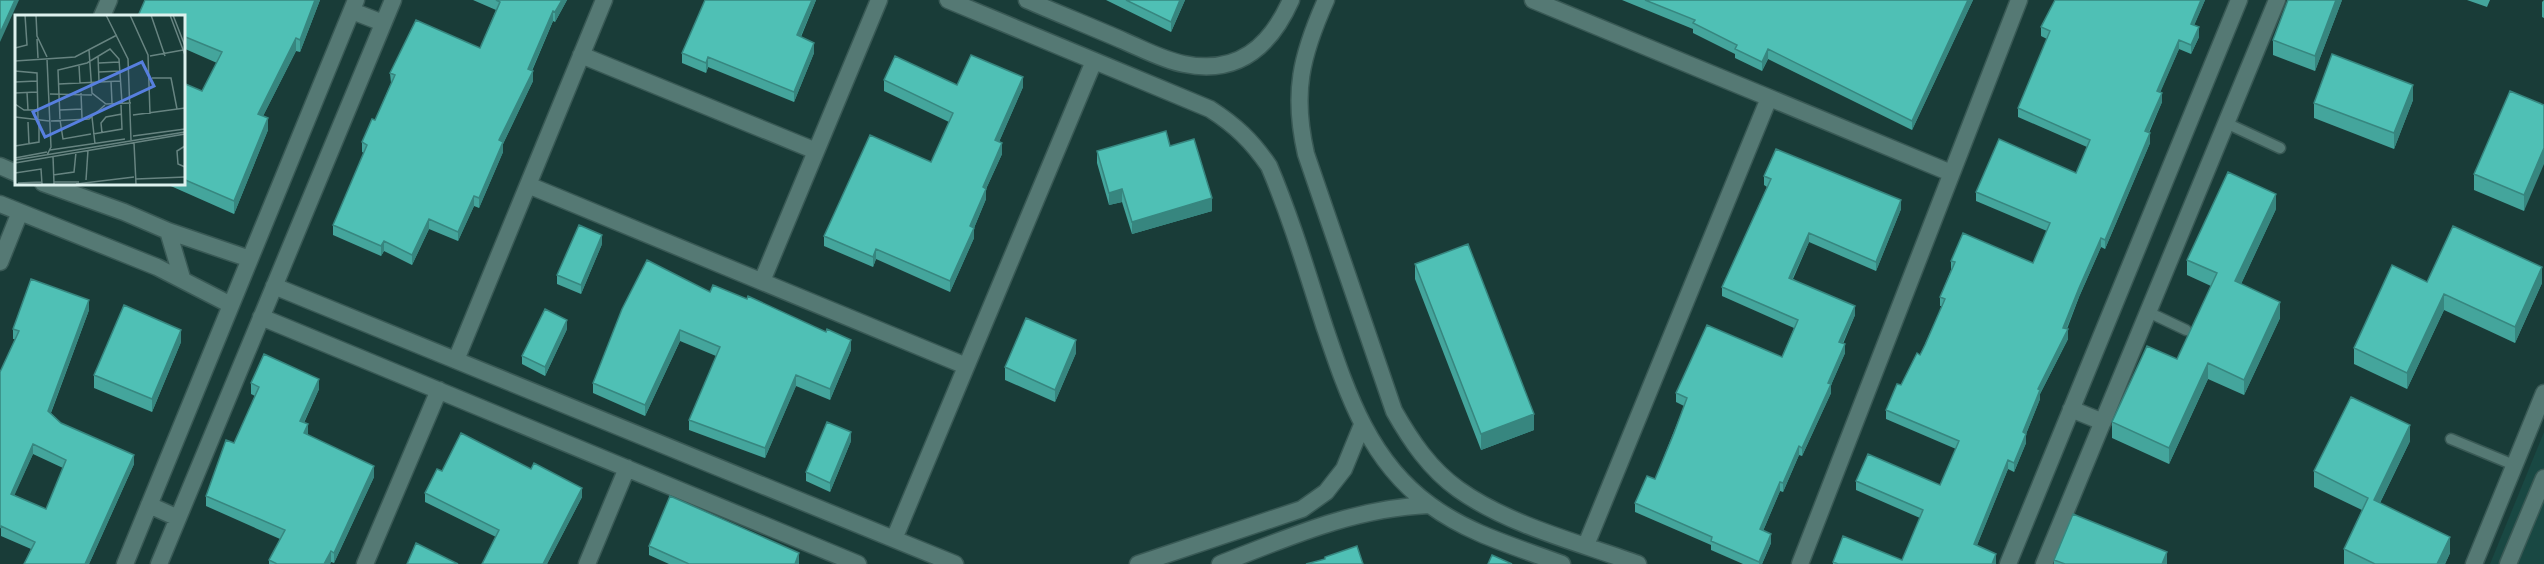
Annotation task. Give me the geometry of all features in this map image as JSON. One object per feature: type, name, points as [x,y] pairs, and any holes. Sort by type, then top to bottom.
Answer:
[{"type":"street","points":[[102,15],[109,0]]},
{"type":"street","points":[[159,564],[393,0]]},
{"type":"street","points":[[456,360],[604,0]]},
{"type":"street","points":[[762,281],[879,0]]},
{"type":"street","points":[[948,0],[1210,109],[1233,124],[1253,143],[1269,166],[1280,192],[1344,384],[1376,451],[1401,480],[1429,505],[1461,525],[1562,564]]},
{"type":"street","points":[[1027,0],[1167,58],[1198,66],[1230,62],[1257,48],[1279,27],[1291,0]]},
{"type":"street","points":[[1326,0],[1308,40],[1302,62],[1298,107],[1300,129],[1306,154],[1394,411],[1418,449],[1457,488],[1485,506],[1638,564]]},
{"type":"street","points":[[1800,564],[2019,0]]},
{"type":"street","points":[[2007,564],[2239,0]]},
{"type":"street","points":[[2044,564],[2277,0]]},
{"type":"street","points":[[1536,1],[1952,173]]},
{"type":"street","points":[[125,564],[354,6],[383,23]]},
{"type":"street","points":[[581,55],[816,151]]},
{"type":"street","points":[[894,539],[1094,61]]},
{"type":"street","points":[[1586,545],[1769,98]]},
{"type":"street","points":[[0,166],[15,173]]},
{"type":"street","points":[[47,184],[168,231],[250,259]]},
{"type":"street","points":[[528,185],[966,366]]},
{"type":"street","points":[[0,204],[182,278],[231,305]]},
{"type":"street","points":[[0,262],[20,212]]},
{"type":"street","points":[[168,231],[182,278]]},
{"type":"street","points":[[274,286],[955,564]]},
{"type":"street","points":[[261,317],[854,563]]},
{"type":"street","points":[[365,564],[439,390]]},
{"type":"street","points":[[2474,564],[2544,393]]},
{"type":"street","points":[[2071,409],[2103,422]]},
{"type":"street","points":[[1138,564],[1302,509],[1326,492],[1344,469],[1362,425]]},
{"type":"street","points":[[587,564],[627,468]]},
{"type":"street","points":[[2508,564],[2544,478]]},
{"type":"street","points":[[149,505],[178,518]]},
{"type":"street","points":[[1220,564],[1351,515],[1398,506],[1429,505]]},
{"type":"lane","points":[[2226,123],[2280,148]]},
{"type":"lane","points":[[2148,312],[2186,330]]},
{"type":"lane","points":[[2451,439],[2514,465]]},
{"type":"shaded area","points":[[2544,432],[2544,564],[2490,564]]},
{"type":"building","points":[[0,0],[15,0],[0,33]]},
{"type":"building","points":[[145,0],[315,0],[300,40],[296,38],[258,114],[268,118],[234,201],[184,179],[184,83],[202,91],[222,52],[184,36],[184,15],[138,15]]},
{"type":"building","points":[[496,0],[562,0],[555,12],[553,11],[528,69],[533,71],[499,140],[503,142],[479,198],[474,196],[458,232],[429,219],[412,255],[384,241],[381,246],[333,225],[367,145],[362,142],[372,119],[375,120],[395,75],[390,73],[416,20],[480,48],[500,2]]},
{"type":"building","points":[[705,0],[812,0],[797,35],[814,43],[794,92],[708,57],[706,63],[682,53]]},
{"type":"building","points":[[1126,0],[1180,0],[1171,22]]},
{"type":"building","points":[[1645,0],[1968,0],[1912,121],[1768,49],[1762,62],[1735,49],[1737,45],[1693,23],[1695,20]]},
{"type":"building","points":[[2055,0],[2201,0],[2191,24],[2199,27],[2191,45],[2179,40],[2157,91],[2162,93],[2145,131],[2150,133],[2105,240],[2101,238],[2079,288],[2063,328],[2068,329],[2038,389],[2040,390],[2023,432],[2026,434],[2014,463],[2008,460],[1974,544],[1996,554],[1992,564],[1838,564],[1833,562],[1843,536],[1902,560],[1923,510],[1856,481],[1868,454],[1940,485],[1959,441],[1886,410],[1897,384],[1901,385],[1917,353],[1920,355],[1925,345],[1945,299],[1940,297],[1955,262],[1951,261],[1963,233],[2033,263],[2050,223],[1976,192],[1999,139],[2076,173],[2090,140],[2018,108],[2050,31],[2041,27]]},
{"type":"building","points":[[2288,0],[2336,0],[2315,56],[2273,40]]},
{"type":"building","points":[[2332,54],[2413,85],[2394,133],[2314,103]]},
{"type":"building","points":[[971,55],[1023,77],[995,140],[1002,143],[983,187],[986,189],[970,226],[974,228],[950,281],[876,249],[873,257],[824,236],[870,135],[931,162],[953,113],[884,80],[895,56],[957,85]]},
{"type":"building","points":[[2510,91],[2544,105],[2544,148],[2524,195],[2474,174]]},
{"type":"building","points":[[1166,131],[1170,146],[1194,139],[1212,198],[1132,222],[1122,189],[1109,193],[1097,151]]},
{"type":"building","points":[[1776,149],[1901,200],[1876,262],[1809,233],[1789,278],[1855,306],[1839,342],[1845,344],[1828,383],[1831,384],[1802,448],[1799,446],[1783,483],[1780,482],[1760,529],[1771,534],[1759,562],[1711,541],[1712,537],[1635,503],[1647,476],[1655,479],[1674,433],[1687,398],[1676,393],[1707,325],[1782,357],[1798,320],[1722,287],[1771,179],[1764,176]]},
{"type":"building","points":[[2228,172],[2276,194],[2235,281],[2280,302],[2244,380],[2208,363],[2169,448],[2112,422],[2147,346],[2177,359],[2217,273],[2187,260]]},
{"type":"building","points":[[579,225],[602,235],[581,285],[557,275]]},
{"type":"building","points":[[2453,226],[2542,267],[2515,327],[2444,294],[2407,373],[2354,348],[2392,265],[2427,282]]},
{"type":"building","points":[[1468,244],[1534,414],[1481,434],[1415,264]]},
{"type":"building","points":[[647,260],[710,292],[713,285],[747,299],[748,296],[826,332],[827,329],[851,340],[830,389],[796,375],[765,448],[689,420],[720,347],[680,330],[645,405],[593,383],[622,309]]},
{"type":"building","points":[[31,279],[89,300],[48,411],[61,423],[134,455],[85,564],[24,564],[35,542],[1,526],[0,528],[0,372],[19,331],[13,329]],"holes":[[[33,444],[66,460],[46,509],[11,494]]]},
{"type":"building","points":[[124,305],[181,330],[152,399],[94,375]]},
{"type":"building","points":[[545,309],[567,320],[545,367],[522,356]]},
{"type":"building","points":[[1026,318],[1076,340],[1055,390],[1005,367]]},
{"type":"building","points":[[264,354],[319,379],[300,421],[308,424],[304,433],[374,466],[334,553],[331,551],[324,564],[277,564],[269,560],[285,530],[206,496],[226,440],[234,443],[259,387],[251,383]]},
{"type":"building","points":[[2351,397],[2410,425],[2374,500],[2450,537],[2437,564],[2375,564],[2344,549],[2368,498],[2314,471]]},
{"type":"building","points":[[827,422],[851,432],[830,483],[806,472]]},
{"type":"building","points":[[461,433],[531,469],[534,463],[582,488],[543,564],[482,564],[499,530],[425,493],[437,469],[442,471]]},
{"type":"building","points":[[670,496],[799,553],[795,564],[689,564],[649,546]]},
{"type":"building","points":[[2073,514],[2167,552],[2162,564],[2065,564],[2054,560]]},
{"type":"building","points":[[416,543],[458,564],[407,564]]},
{"type":"building","points":[[1357,546],[1363,564],[1306,564],[1325,559],[1325,557]]},
{"type":"building","points":[[1492,555],[1512,564],[1488,564]]}]
